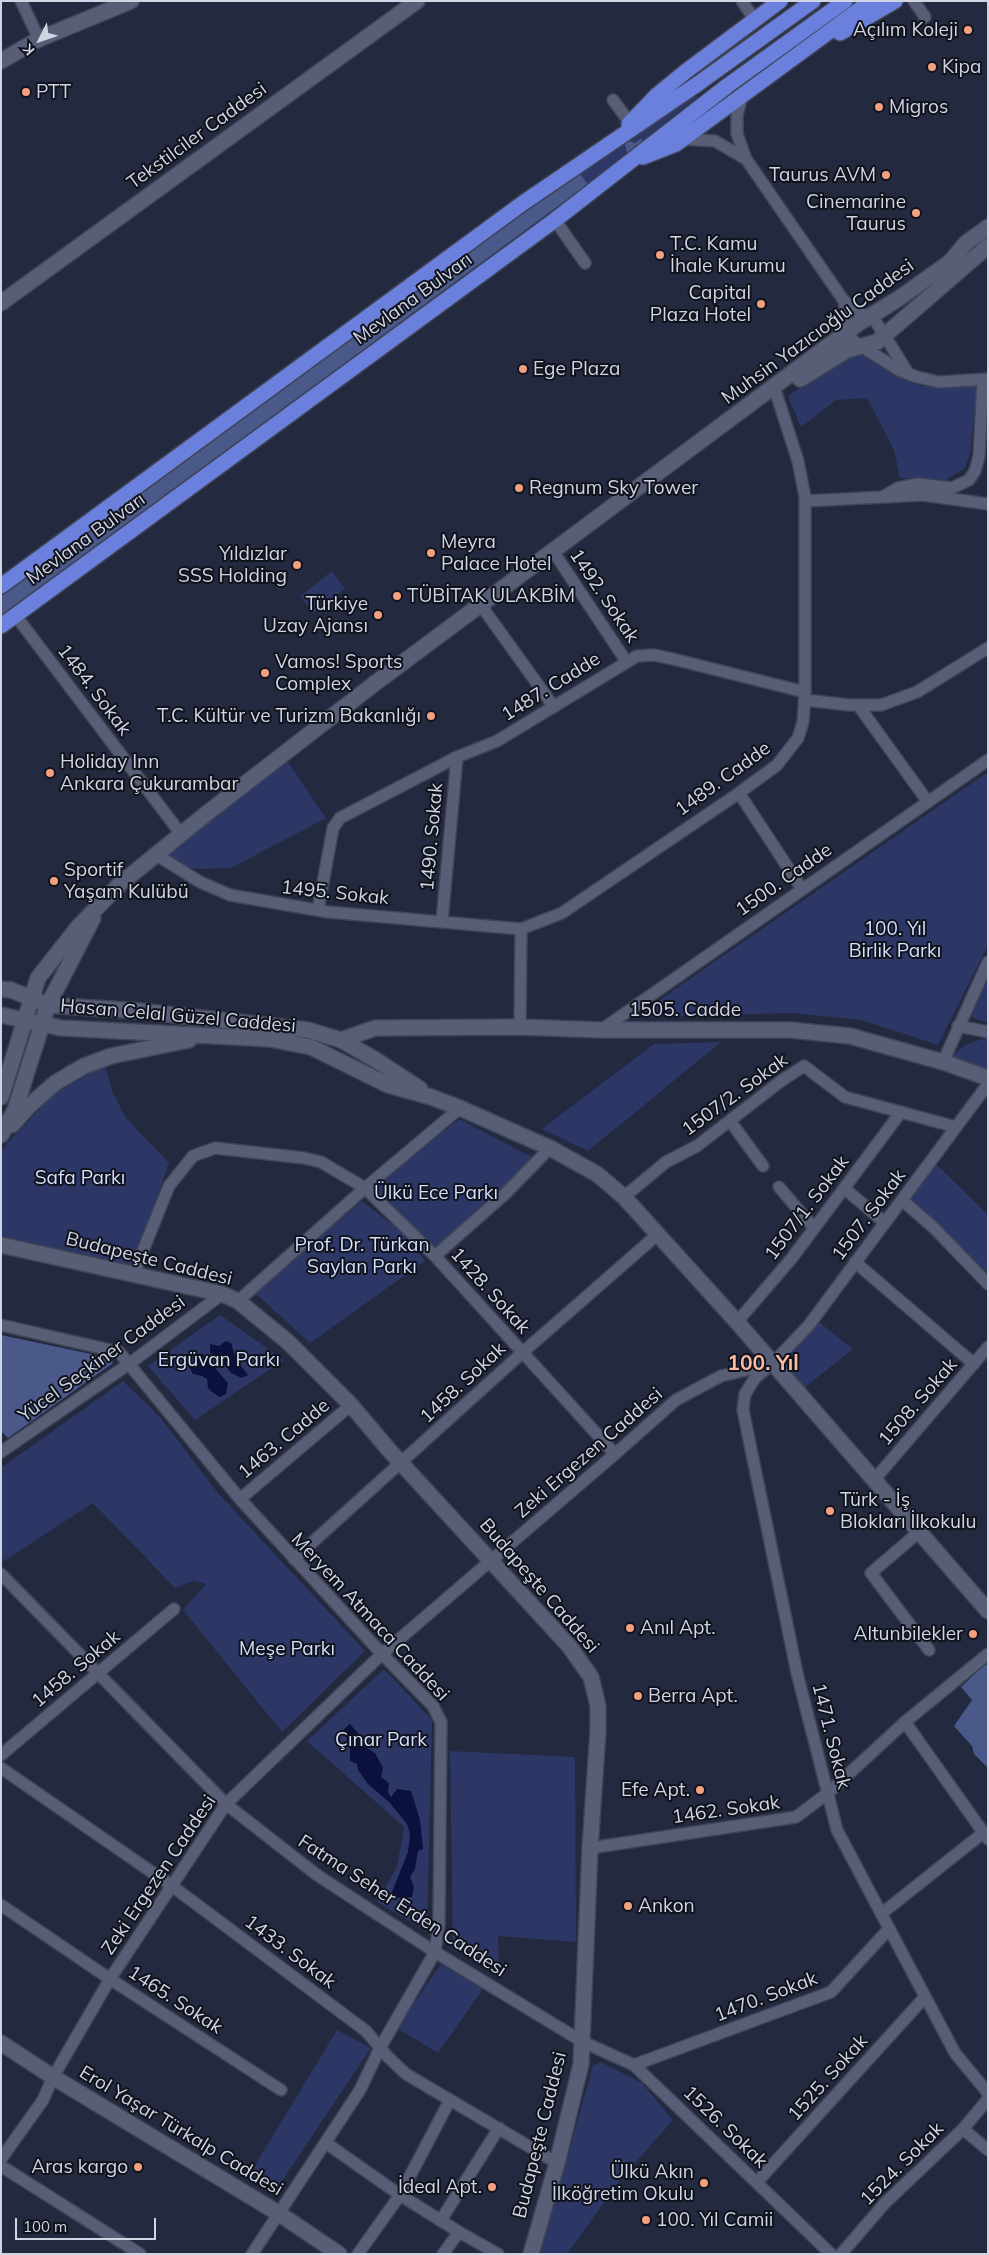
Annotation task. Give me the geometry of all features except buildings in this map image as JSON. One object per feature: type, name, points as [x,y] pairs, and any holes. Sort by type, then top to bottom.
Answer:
[{"type":"highway","points":[[626,129],[657,95],[780,1]]},
{"type":"highway","name":"Mevlana Bulvarı","points":[[1,586],[626,129],[699,83],[813,1]]},
{"type":"highway","name":"Mevlana Bulvarı","points":[[1,626],[556,220],[727,86],[846,1]]},
{"type":"highway","points":[[636,158],[659,152],[682,139],[871,1]]},
{"type":"highway","points":[[824,36],[850,28],[895,1]]},
{"type":"main road","points":[[1,61],[39,40],[131,1]]},
{"type":"main road","name":"Tekstilciler Caddesi","points":[[1,303],[417,1]]},
{"type":"main road","name":"Muhsin Yazıcıoğlu Caddesi","points":[[3,1091],[25,1021],[30,998],[38,978],[78,927],[120,884],[180,834],[374,684],[710,435],[773,393],[836,356],[877,342],[955,267],[966,243],[988,227]]},
{"type":"main road","name":"Muhsin Yazıcıoğlu Caddesi","points":[[773,393],[870,316],[985,251]]},
{"type":"main road","name":"Muhsin Yazıcıoğlu Caddesi","points":[[1,1136],[15,1110],[48,1005],[98,905]]},
{"type":"main road","name":"Hasan Celal Güzel Caddesi","points":[[1,989],[48,1005],[140,1011],[308,1030],[341,1040],[363,1052],[431,1097]]},
{"type":"main road","name":"Hasan Celal Güzel Caddesi","points":[[1,1015],[61,1028],[270,1039],[311,1047],[388,1085],[431,1097],[460,1108],[550,1148],[597,1174],[624,1197],[737,1322],[988,1611]]},
{"type":"main road","name":"1505. Cadde","points":[[341,1040],[375,1028],[520,1027],[601,1030],[817,1032],[850,1036],[943,1062],[987,1080]]},
{"type":"main road","points":[[354,1069],[375,1028]]},
{"type":"main road","points":[[1,1136],[35,1101],[56,1083],[84,1066],[111,1056],[207,1036]]},
{"type":"main road","points":[[335,1060],[341,1040]]},
{"type":"main road","points":[[1,1058],[3,1091]]},
{"type":"main road","name":"Budapeşte Caddesi","points":[[1,1245],[134,1273],[222,1294],[238,1301],[288,1342],[350,1405],[401,1464],[492,1560],[569,1646],[591,1677],[598,1706],[598,1731],[590,1848],[581,2064],[557,2163],[531,2254]]},
{"type":"main road","name":"Erol Yaşar Türkalp Caddesi","points":[[1,2043],[53,2077],[278,2213],[339,2254]]},
{"type":"street","points":[[21,1],[39,40]]},
{"type":"street","points":[[742,1],[755,20]]},
{"type":"street","points":[[914,1],[925,17]]},
{"type":"street","points":[[742,96],[737,116],[737,134],[746,159],[844,301],[858,313],[870,316],[880,327],[908,374]]},
{"type":"street","points":[[613,100],[626,129]]},
{"type":"street","points":[[682,139],[715,141],[746,159]]},
{"type":"street","points":[[556,220],[585,263]]},
{"type":"street","points":[[844,301],[849,331],[854,341],[860,347],[908,374],[939,382],[985,380],[979,456],[975,471],[969,480],[952,488],[919,484],[898,488],[884,496]]},
{"type":"street","name":"1489. Cadde","points":[[521,929],[562,913],[739,793],[777,765],[798,738],[803,722],[805,696],[805,501],[802,473],[773,393]]},
{"type":"street","points":[[805,501],[923,495],[988,504]]},
{"type":"street","name":"1492. Sokak","points":[[553,551],[626,661]]},
{"type":"street","points":[[480,604],[554,707]]},
{"type":"street","name":"1484. Sokak","points":[[16,616],[180,834]]},
{"type":"street","points":[[858,704],[881,705],[917,692],[988,648]]},
{"type":"street","name":"1487. Cadde","points":[[318,910],[332,828],[340,818],[457,757],[497,741],[637,656],[654,655],[805,696],[858,704]]},
{"type":"street","points":[[858,704],[928,802]]},
{"type":"street","name":"1490. Sokak","points":[[442,921],[457,757]]},
{"type":"street","name":"1500. Cadde","points":[[601,1030],[988,760]]},
{"type":"street","points":[[739,793],[802,889]]},
{"type":"street","name":"1495. Sokak","points":[[155,854],[200,882],[230,896],[318,910],[521,929]]},
{"type":"street","points":[[520,1027],[521,929]]},
{"type":"street","points":[[943,1062],[988,962]]},
{"type":"street","points":[[958,1026],[988,1032]]},
{"type":"street","name":"1507/2. Sokak","points":[[624,1197],[666,1162],[697,1146],[781,1081],[804,1066],[845,1097],[956,1127]]},
{"type":"street","name":"1507. Sokak","points":[[773,1363],[809,1325],[956,1127],[987,1080]]},
{"type":"street","points":[[238,1301],[365,1188],[460,1108]]},
{"type":"street","name":"1507/1. Sokak","points":[[737,1322],[792,1258],[901,1112]]},
{"type":"street","points":[[730,1121],[763,1166]]},
{"type":"street","name":"1428. Sokak","points":[[134,1273],[169,1186],[194,1156],[215,1148],[304,1158],[321,1162],[365,1188],[434,1256],[615,1454]]},
{"type":"street","points":[[434,1256],[505,1194],[550,1148]]},
{"type":"street","points":[[779,1187],[814,1228]]},
{"type":"street","points":[[844,1188],[885,1223]]},
{"type":"street","points":[[902,1200],[934,1228],[988,1284]]},
{"type":"street","name":"1458. Sokak","points":[[294,1559],[522,1353],[658,1234]]},
{"type":"street","points":[[855,1262],[974,1364]]},
{"type":"street","name":"Yücel Seçkiner Caddesi","points":[[1,1452],[129,1364],[222,1294]]},
{"type":"street","name":"Meryem Atmaca Caddesi","points":[[1,1324],[119,1352],[240,1499],[382,1654],[433,1706],[441,1722],[439,1924],[436,1952],[380,2048],[360,2090],[252,2254]]},
{"type":"street","name":"1508. Sokak","points":[[874,1480],[988,1347]]},
{"type":"street","name":"Zeki Ergezen Caddesi","points":[[1,2159],[43,2100],[53,2077],[110,1979],[226,1804],[382,1654],[676,1400],[700,1385],[721,1376],[773,1363]]},
{"type":"street","name":"1471. Sokak","points":[[773,1363],[755,1378],[745,1394],[743,1410],[797,1673],[837,1830],[955,2054],[988,2093]]},
{"type":"street","name":"1463. Cadde","points":[[240,1499],[350,1405]]},
{"type":"street","points":[[919,1532],[871,1573],[929,1650]]},
{"type":"street","name":"Fatma Seher Erden Caddesi","points":[[2,1576],[226,1804],[317,1876],[583,2042]]},
{"type":"street","name":"1458. Sokak","points":[[1,1754],[174,1610]]},
{"type":"street","name":"1462. Sokak","points":[[590,1848],[796,1817],[828,1793],[905,1722],[988,1654]]},
{"type":"street","points":[[881,1914],[985,1836],[905,1722]]},
{"type":"street","name":"1433. Sokak","points":[[1,1768],[172,1886],[366,2031],[406,2074],[557,2163]]},
{"type":"street","name":"1465. Sokak","points":[[1,1905],[110,1979],[282,2090]]},
{"type":"street","name":"1470. Sokak","points":[[634,2065],[830,1992],[888,1930]]},
{"type":"street","name":"1525. Sokak","points":[[757,2182],[924,1998]]},
{"type":"street","name":"1526. Sokak","points":[[583,2042],[634,2065],[831,2254]]},
{"type":"street","name":"1524. Sokak","points":[[841,2254],[885,2203],[963,2129],[988,2099]]},
{"type":"street","points":[[358,2254],[400,2195],[450,2100]]},
{"type":"street","points":[[441,2220],[499,2128]]},
{"type":"street","points":[[963,2129],[988,2150]]},
{"type":"street","points":[[326,2143],[400,2195],[498,2254]]},
{"type":"street","points":[[1,2166],[140,2254]]},
{"type":"street","points":[[442,2254],[459,2232]]},
{"type":"green space","points":[[696,95],[698,97],[588,184],[580,174]]},
{"type":"green space","points":[[856,352],[920,386],[977,385],[970,454],[965,468],[946,480],[900,478],[894,450],[867,398],[836,400],[801,427],[788,396],[849,354]]},
{"type":"green space","points":[[332,571],[345,589],[313,613],[300,596]]},
{"type":"green space","points":[[283,755],[326,818],[231,868],[195,869],[155,854]]},
{"type":"green space","name":"100. Yıl Birlik Parkı","points":[[988,772],[988,945],[938,1045],[861,1020],[792,1013],[635,1017]]},
{"type":"green space","points":[[988,976],[988,1023],[973,1018],[971,1011]]},
{"type":"green space","points":[[988,1037],[988,1069],[949,1058],[965,1045]]},
{"type":"green space","points":[[721,1042],[588,1151],[542,1129],[654,1044]]},
{"type":"green space","name":"Safa Parkı","points":[[105,1065],[112,1091],[126,1118],[169,1163],[146,1229],[150,1231],[137,1267],[1,1238],[1,1150],[55,1093]]},
{"type":"green space","name":"Ülkü Ece Parkı","points":[[459,1119],[532,1157],[490,1204],[436,1253],[370,1190]]},
{"type":"green space","points":[[936,1164],[988,1215],[988,1274],[910,1201]]},
{"type":"green space","name":"Prof. Dr. Türkan Saylan Parkı","points":[[362,1201],[402,1232],[425,1261],[310,1343],[254,1292]]},
{"type":"green space","name":"Ergüvan Parkı","points":[[220,1315],[284,1360],[195,1420],[148,1366]]},
{"type":"green space","points":[[819,1322],[853,1349],[804,1388],[784,1363]]},
{"type":"green space","name":"Meşe Parkı","points":[[123,1381],[160,1417],[217,1492],[365,1651],[282,1732],[183,1610],[206,1584],[193,1581],[175,1588],[93,1503],[4,1561],[1,1558],[1,1468]]},
{"type":"green space","name":"Çınar Park","points":[[384,1669],[432,1720],[427,1931],[377,1902],[397,1867],[404,1827],[307,1741]]},
{"type":"green space","points":[[450,1751],[575,1757],[576,1942],[498,1936],[499,1975],[453,1948]]},
{"type":"green space","points":[[441,1964],[483,1989],[438,2053],[397,2028]]},
{"type":"green space","points":[[337,2030],[371,2048],[276,2190],[249,2175]]},
{"type":"green space","points":[[601,2062],[642,2083],[673,2120],[621,2179],[567,2254],[540,2254],[593,2066]]},
{"type":"shaded area","points":[[641,139],[643,141],[627,154],[625,143],[629,141],[635,143]]},
{"type":"shaded area","points":[[580,174],[588,184],[1,616],[1,596],[496,232]]},
{"type":"shaded area","points":[[1,1335],[110,1358],[113,1363],[8,1438],[1,1431]]},
{"type":"shaded area","points":[[226,1341],[231,1343],[237,1361],[248,1375],[242,1378],[231,1373],[221,1360],[210,1353],[210,1344],[219,1346]]},
{"type":"shaded area","points":[[202,1353],[228,1383],[226,1394],[220,1397],[208,1388],[207,1379],[193,1374],[189,1367]]},
{"type":"shaded area","points":[[985,1664],[988,1666],[988,1768],[974,1754],[972,1746],[954,1726],[972,1700],[961,1687]]},
{"type":"shaded area","points":[[350,1724],[357,1732],[363,1746],[375,1753],[383,1768],[381,1777],[389,1783],[388,1792],[391,1797],[397,1789],[411,1791],[420,1820],[423,1849],[418,1851],[415,1869],[410,1877],[414,1887],[412,1897],[394,1898],[392,1892],[408,1852],[410,1834],[407,1824],[389,1802],[368,1784],[358,1770],[357,1764],[350,1761],[350,1749],[344,1729]]},
{"type":"place","name":"Açılım Koleji","points":[[968,30]]},
{"type":"place","name":"Kipa","points":[[932,67]]},
{"type":"place","name":"PTT","points":[[26,92]]},
{"type":"place","name":"Migros","points":[[879,107]]},
{"type":"place","name":"Taurus AVM","points":[[886,175]]},
{"type":"place","name":"Cinemarine Taurus","points":[[916,213]]},
{"type":"place","name":"T.C. Kamu İhale Kurumu","points":[[660,255]]},
{"type":"place","name":"Capital Plaza Hotel","points":[[761,304]]},
{"type":"place","name":"Ege Plaza","points":[[523,369]]},
{"type":"place","name":"Regnum Sky Tower","points":[[519,488]]},
{"type":"place","name":"Meyra Palace Hotel","points":[[431,553]]},
{"type":"place","name":"Yıldızlar SSS Holding","points":[[297,565]]},
{"type":"place","name":"TÜBİTAK ULAKBİM","points":[[397,596]]},
{"type":"place","name":"Türkiye Uzay Ajansı","points":[[378,615]]},
{"type":"place","name":"Vamos! Sports Complex","points":[[265,673]]},
{"type":"place","name":"T.C. Kültür ve Turizm Bakanlığı","points":[[431,716]]},
{"type":"place","name":"Holiday Inn Ankara Çukurambar","points":[[50,773]]},
{"type":"place","name":"Sportif Yaşam Kulübü","points":[[54,881]]},
{"type":"place","name":"Türk - İş Blokları İlkokulu","points":[[830,1511]]},
{"type":"place","name":"Anıl Apt.","points":[[630,1628]]},
{"type":"place","name":"Altunbilekler","points":[[973,1634]]},
{"type":"place","name":"Berra Apt.","points":[[638,1696]]},
{"type":"place","name":"Efe Apt.","points":[[700,1790]]},
{"type":"place","name":"Ankon","points":[[628,1906]]},
{"type":"place","name":"Aras kargo","points":[[138,2167]]},
{"type":"place","name":"Ülkü Akın İlköğretim Okulu","points":[[704,2183]]},
{"type":"place","name":"İdeal Apt.","points":[[492,2187]]},
{"type":"place","name":"100. Yıl Camii","points":[[646,2220]]},
{"type":"district","name":"100. Yıl","points":[[763,1364]]}]
